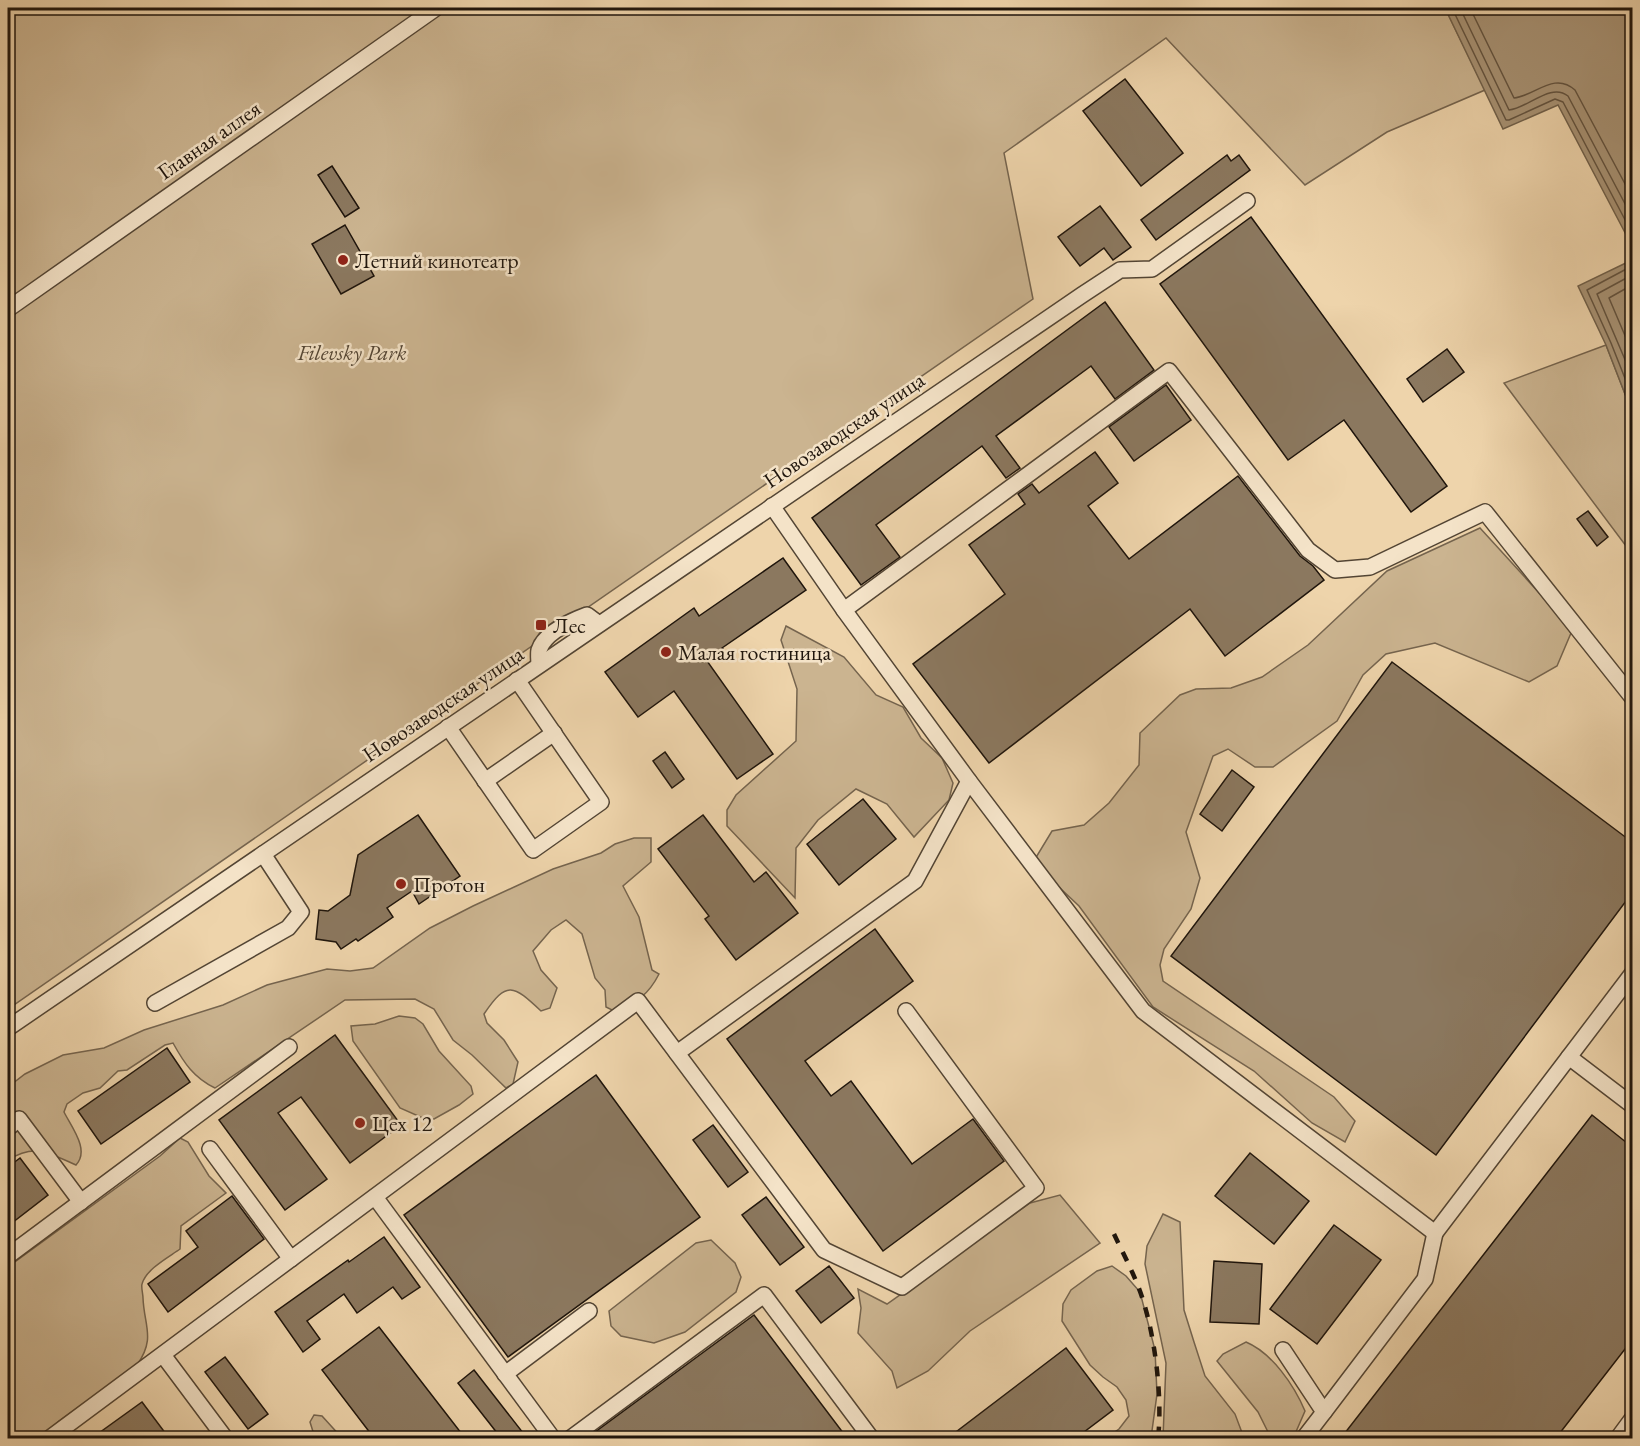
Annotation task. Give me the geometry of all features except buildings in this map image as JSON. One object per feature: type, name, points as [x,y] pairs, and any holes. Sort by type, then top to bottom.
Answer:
[{"type":"street","name":"Главная аллея","points":[[8,309],[436,8]]},
{"type":"street","name":"Новозаводская улица","points":[[8,1028],[1082,294],[1120,270],[1152,269],[1247,201]]},
{"type":"street","points":[[844,610],[1168,371],[1308,550],[1335,570],[1370,567],[1485,512],[1632,698]]},
{"type":"street","points":[[772,506],[844,610],[969,781],[1143,1011],[1435,1233]]},
{"type":"street","points":[[448,727],[533,850],[601,802],[518,680]]},
{"type":"street","points":[[485,780],[554,733]]},
{"type":"street","points":[[677,1053],[915,881],[969,781]]},
{"type":"street","points":[[155,1003],[288,928],[301,912],[263,854]]},
{"type":"street","points":[[1304,1438],[1425,1279],[1435,1233],[1632,974]]},
{"type":"street","points":[[50,1438],[638,1001],[824,1250],[902,1287],[1036,1188],[906,1011]]},
{"type":"street","points":[[8,1256],[289,1047]]},
{"type":"street","points":[[1569,1057],[1632,1105]]},
{"type":"street","points":[[8,1128],[19,1119],[81,1202]]},
{"type":"street","points":[[210,1149],[291,1259]]},
{"type":"street","points":[[375,1197],[551,1437]]},
{"type":"street","points":[[571,1438],[764,1295],[871,1438]]},
{"type":"street","points":[[505,1374],[589,1311]]},
{"type":"street","points":[[1283,1350],[1324,1412]]},
{"type":"street","points":[[163,1355],[225,1438]]},
{"type":"street","points":[[1618,1438],[1632,1419]]},
{"type":"green space","name":"Filevsky Park","points":[[8,8],[1445,8],[1485,90],[1387,132],[1305,185],[1166,38],[1004,153],[1033,299],[8,1009]]},
{"type":"green space","points":[[1606,345],[1632,412],[1632,554],[1504,383]]},
{"type":"green space","points":[[1480,528],[1562,618],[1571,633],[1557,666],[1529,682],[1435,643],[1386,654],[1363,675],[1337,721],[1273,767],[1255,767],[1228,749],[1213,756],[1186,832],[1200,878],[1191,909],[1164,949],[1160,965],[1163,981],[1334,1097],[1355,1121],[1345,1142],[1312,1123],[1254,1071],[1153,1007],[1079,906],[1043,872],[1035,859],[1052,831],[1084,825],[1109,803],[1139,765],[1140,733],[1180,695],[1196,689],[1231,688],[1262,677],[1308,645],[1387,571]]},
{"type":"green space","points":[[786,626],[844,657],[876,695],[903,707],[921,738],[942,758],[953,783],[949,800],[914,837],[887,804],[856,789],[818,820],[796,848],[795,898],[727,826],[727,810],[736,795],[796,741],[797,689],[781,640]]},
{"type":"green space","points":[[634,838],[651,838],[651,862],[623,886],[639,917],[652,970],[659,974],[641,997],[614,1011],[606,1007],[605,990],[595,978],[582,934],[566,920],[551,930],[533,951],[541,970],[557,988],[550,1008],[541,1011],[524,996],[511,990],[499,996],[484,1014],[487,1023],[504,1040],[518,1062],[513,1084],[506,1088],[453,1040],[434,1009],[415,999],[345,1000],[215,1088],[201,1080],[190,1069],[173,1043],[165,1045],[127,1070],[118,1071],[100,1088],[83,1093],[67,1104],[64,1112],[80,1146],[80,1159],[76,1165],[50,1154],[34,1151],[8,1160],[8,1087],[25,1074],[63,1055],[104,1048],[144,1030],[223,1005],[267,985],[327,969],[350,971],[373,968],[430,928],[473,906],[553,869],[601,853],[615,844]]},
{"type":"green space","points":[[399,1016],[415,1018],[423,1024],[439,1051],[471,1086],[473,1094],[434,1119],[425,1119],[400,1108],[353,1041],[351,1026],[375,1024]]},
{"type":"green space","points":[[180,1138],[188,1142],[209,1176],[226,1193],[181,1226],[180,1249],[158,1264],[144,1279],[142,1287],[148,1339],[143,1356],[137,1365],[59,1421],[40,1438],[8,1438],[8,1267],[160,1156]]},
{"type":"green space","points":[[1060,1195],[1100,1243],[970,1331],[928,1371],[897,1388],[892,1371],[858,1333],[861,1308],[858,1289],[887,1304],[1030,1203]]},
{"type":"green space","points":[[1163,1214],[1180,1222],[1184,1310],[1205,1376],[1235,1414],[1244,1438],[1163,1438],[1166,1363],[1145,1264],[1147,1246]]},
{"type":"green space","points":[[711,1240],[735,1263],[741,1277],[736,1292],[685,1332],[654,1343],[621,1336],[611,1326],[609,1311],[696,1243]]},
{"type":"green space","points":[[1112,1266],[1126,1276],[1140,1292],[1155,1350],[1157,1394],[1151,1438],[1106,1438],[1119,1429],[1129,1416],[1126,1400],[1117,1387],[1090,1365],[1062,1321],[1063,1304],[1071,1290],[1097,1271]]},
{"type":"green space","points":[[1246,1342],[1256,1347],[1273,1362],[1300,1401],[1305,1411],[1295,1434],[1271,1438],[1258,1412],[1217,1361],[1223,1354]]},
{"type":"green space","points":[[314,1415],[322,1416],[342,1438],[315,1438],[310,1422]]},
{"type":"water","points":[[1445,8],[1632,8],[1632,246],[1558,105],[1503,129]]},
{"type":"water","points":[[1632,260],[1632,412],[1606,345],[1578,286]]},
{"type":"railway","points":[[1114,1234],[1138,1286],[1149,1321],[1158,1382],[1158,1438]]},
{"type":"place","name":"Летний кинотеатр","points":[[343,260]]},
{"type":"place","name":"Лес","points":[[541,625]]},
{"type":"place","name":"Малая гостиница","points":[[666,652]]},
{"type":"place","name":"Протон","points":[[401,884]]},
{"type":"place","name":"Цех 12","points":[[360,1123]]}]
